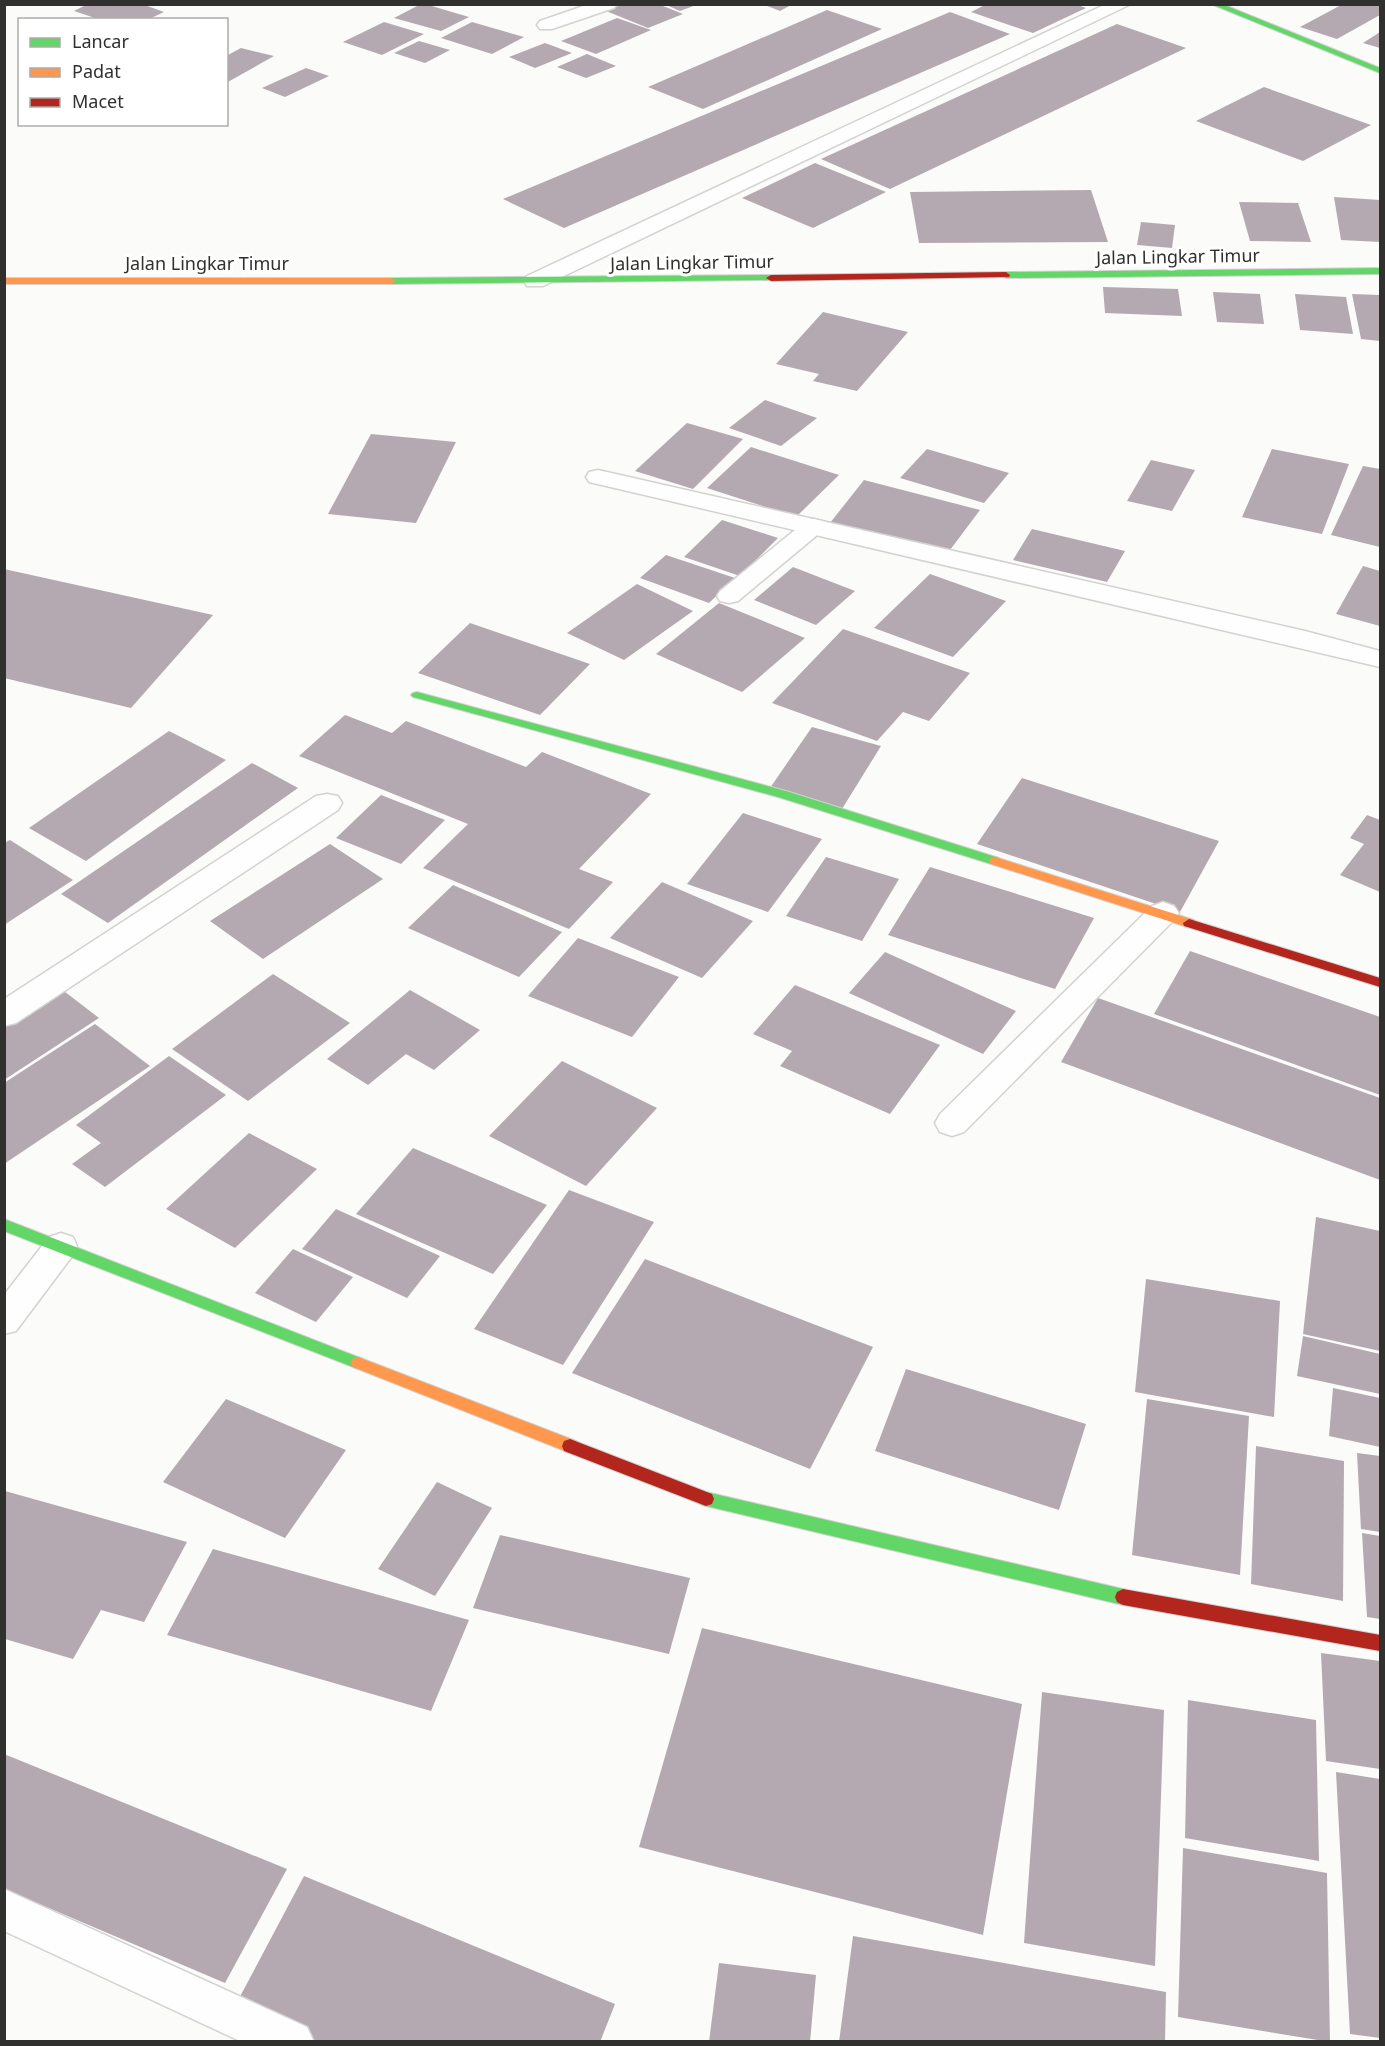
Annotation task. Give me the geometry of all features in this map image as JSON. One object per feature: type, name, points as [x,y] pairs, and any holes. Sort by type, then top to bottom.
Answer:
[{"type":"main road","points":[[1214,4],[1380,71]]},
{"type":"main road","name":"Jalan Lingkar Timur","points":[[4,281],[535,281],[1380,272]]},
{"type":"main road","points":[[417,695],[782,794],[1380,983]]},
{"type":"main road","points":[[4,1225],[717,1503],[1143,1602],[1380,1642]]},
{"type":"street","points":[[546,25],[608,4]]},
{"type":"street","points":[[535,281],[1122,4]]},
{"type":"street","points":[[598,477],[1380,660]]},
{"type":"street","points":[[4,1015],[327,803]]},
{"type":"street","points":[[952,1124],[1162,913]]},
{"type":"lane","points":[[729,596],[813,526]]},
{"type":"lane","points":[[4,1321],[61,1246]]},
{"type":"lane","points":[[4,1909],[292,2042]]},
{"type":"building","points":[[88,4],[142,4],[164,12],[151,18],[95,18],[74,11]]},
{"type":"building","points":[[421,4],[469,17],[441,31],[394,18]]},
{"type":"building","points":[[623,4],[658,4],[683,14],[648,28],[606,11]]},
{"type":"building","points":[[664,4],[696,4],[696,5],[680,11]]},
{"type":"building","points":[[762,4],[793,4],[780,11]]},
{"type":"building","points":[[987,4],[1075,4],[1086,8],[1033,33],[971,12]]},
{"type":"building","points":[[1343,4],[1380,4],[1380,15],[1337,39],[1300,27]]},
{"type":"building","points":[[827,10],[882,29],[703,109],[648,87]]},
{"type":"building","points":[[950,12],[1010,34],[564,228],[503,199]]},
{"type":"building","points":[[617,18],[651,30],[596,54],[561,41]]},
{"type":"building","points":[[384,22],[424,34],[382,55],[343,42]]},
{"type":"building","points":[[472,22],[524,37],[492,54],[441,38]]},
{"type":"building","points":[[1117,24],[1186,48],[890,189],[821,159]]},
{"type":"building","points":[[1380,32],[1380,48],[1363,43]]},
{"type":"building","points":[[419,41],[450,50],[425,63],[394,53]]},
{"type":"building","points":[[545,43],[572,53],[535,68],[509,57]]},
{"type":"building","points":[[241,48],[274,56],[228,82],[228,55]]},
{"type":"building","points":[[587,54],[616,66],[586,78],[557,67]]},
{"type":"building","points":[[306,68],[329,76],[285,97],[262,88]]},
{"type":"building","points":[[1264,87],[1371,125],[1303,161],[1196,121]]},
{"type":"building","points":[[815,163],[886,192],[813,228],[742,198]]},
{"type":"building","points":[[1091,190],[1108,242],[919,243],[910,192]]},
{"type":"building","points":[[1334,197],[1380,200],[1380,242],[1341,240]]},
{"type":"building","points":[[1239,202],[1298,203],[1311,242],[1250,241]]},
{"type":"building","points":[[1141,222],[1175,225],[1172,248],[1137,245]]},
{"type":"building","points":[[1103,287],[1178,289],[1182,316],[1105,313]]},
{"type":"building","points":[[1213,292],[1260,294],[1264,324],[1217,322]]},
{"type":"building","points":[[1295,294],[1346,297],[1353,334],[1300,330]]},
{"type":"building","points":[[1352,294],[1380,295],[1380,341],[1361,339]]},
{"type":"building","points":[[823,312],[908,332],[857,391],[813,381],[819,374],[776,364]]},
{"type":"building","points":[[765,400],[817,418],[781,446],[729,428]]},
{"type":"building","points":[[687,423],[743,439],[693,489],[635,471]]},
{"type":"building","points":[[371,434],[456,442],[416,523],[328,514]]},
{"type":"building","points":[[751,447],[839,475],[796,517],[707,488]]},
{"type":"building","points":[[927,449],[1009,473],[984,503],[900,478]]},
{"type":"building","points":[[1272,449],[1349,464],[1322,534],[1242,517]]},
{"type":"building","points":[[1151,460],[1195,470],[1172,511],[1127,501]]},
{"type":"building","points":[[1363,466],[1380,469],[1380,547],[1331,535]]},
{"type":"building","points":[[864,480],[980,510],[947,554],[830,523]]},
{"type":"building","points":[[722,520],[778,538],[740,576],[684,557]]},
{"type":"building","points":[[1032,529],[1125,551],[1107,582],[1013,560]]},
{"type":"building","points":[[666,555],[735,578],[709,603],[640,578]]},
{"type":"building","points":[[1363,566],[1380,571],[1380,626],[1336,614]]},
{"type":"building","points":[[793,567],[855,591],[816,625],[754,600]]},
{"type":"building","points":[[4,569],[213,615],[131,708],[4,678]]},
{"type":"building","points":[[930,574],[1006,601],[953,657],[874,628]]},
{"type":"building","points":[[637,584],[693,611],[624,660],[567,633]]},
{"type":"building","points":[[719,603],[805,638],[742,692],[656,654]]},
{"type":"building","points":[[470,623],[590,664],[540,715],[418,673]]},
{"type":"building","points":[[843,629],[970,673],[929,721],[903,712],[877,741],[772,703]]},
{"type":"building","points":[[345,715],[392,733],[406,721],[526,767],[542,752],[651,794],[579,869],[613,882],[569,929],[423,868],[468,824],[299,756]]},
{"type":"building","points":[[812,727],[881,746],[842,809],[770,788]]},
{"type":"building","points":[[169,731],[226,760],[86,861],[29,828]]},
{"type":"building","points":[[252,763],[298,788],[108,923],[61,894]]},
{"type":"building","points":[[1022,778],[1219,841],[1180,912],[977,844]]},
{"type":"building","points":[[381,795],[445,820],[401,864],[336,838]]},
{"type":"building","points":[[743,813],[822,839],[768,912],[687,884]]},
{"type":"building","points":[[1367,815],[1380,820],[1380,892],[1340,875],[1364,844],[1350,838]]},
{"type":"building","points":[[10,840],[73,880],[4,925],[4,843]]},
{"type":"building","points":[[330,844],[383,879],[263,959],[210,921]]},
{"type":"building","points":[[826,857],[899,879],[862,941],[786,916]]},
{"type":"building","points":[[930,867],[1094,918],[1055,989],[888,935]]},
{"type":"building","points":[[662,882],[753,921],[702,978],[610,938]]},
{"type":"building","points":[[453,885],[562,932],[519,977],[408,928]]},
{"type":"building","points":[[578,938],[679,977],[632,1037],[528,996]]},
{"type":"building","points":[[1190,951],[1380,1017],[1380,1095],[1154,1014]]},
{"type":"building","points":[[885,952],[1016,1011],[983,1054],[849,993]]},
{"type":"building","points":[[273,974],[350,1023],[248,1101],[172,1049]]},
{"type":"building","points":[[56,985],[99,1018],[4,1080],[4,1019]]},
{"type":"building","points":[[795,985],[940,1045],[890,1114],[780,1066],[792,1051],[753,1034]]},
{"type":"building","points":[[410,990],[480,1030],[434,1070],[406,1054],[368,1085],[327,1059]]},
{"type":"building","points":[[1098,998],[1380,1098],[1380,1180],[1061,1062]]},
{"type":"building","points":[[95,1024],[150,1066],[4,1164],[4,1083]]},
{"type":"building","points":[[169,1056],[226,1095],[105,1187],[72,1164],[101,1143],[76,1125]]},
{"type":"building","points":[[562,1061],[657,1108],[586,1186],[489,1136]]},
{"type":"building","points":[[249,1133],[317,1169],[235,1248],[166,1209]]},
{"type":"building","points":[[413,1148],[547,1205],[493,1274],[356,1214]]},
{"type":"building","points":[[569,1190],[654,1222],[563,1365],[474,1329]]},
{"type":"building","points":[[336,1209],[440,1256],[407,1298],[302,1249]]},
{"type":"building","points":[[1316,1217],[1380,1231],[1380,1351],[1303,1334]]},
{"type":"building","points":[[293,1249],[353,1277],[316,1322],[255,1293]]},
{"type":"building","points":[[645,1259],[873,1347],[810,1469],[572,1373]]},
{"type":"building","points":[[1146,1279],[1280,1301],[1274,1417],[1135,1392]]},
{"type":"building","points":[[1303,1336],[1380,1354],[1380,1394],[1297,1376]]},
{"type":"building","points":[[906,1369],[1086,1424],[1059,1510],[875,1451]]},
{"type":"building","points":[[1333,1388],[1380,1398],[1380,1447],[1329,1436]]},
{"type":"building","points":[[226,1399],[346,1450],[285,1538],[163,1482]]},
{"type":"building","points":[[1147,1399],[1249,1416],[1240,1575],[1132,1555]]},
{"type":"building","points":[[1256,1446],[1344,1461],[1343,1601],[1251,1584]]},
{"type":"building","points":[[1357,1453],[1380,1456],[1380,1532],[1361,1529]]},
{"type":"building","points":[[437,1482],[492,1508],[435,1596],[378,1569]]},
{"type":"building","points":[[5,1491],[187,1542],[144,1622],[101,1610],[73,1659],[5,1639]]},
{"type":"building","points":[[1362,1533],[1380,1536],[1380,1619],[1367,1617]]},
{"type":"building","points":[[500,1535],[690,1578],[669,1654],[473,1608]]},
{"type":"building","points":[[213,1549],[469,1620],[431,1711],[167,1635]]},
{"type":"building","points":[[702,1628],[1022,1704],[983,1935],[639,1847]]},
{"type":"building","points":[[1321,1653],[1380,1661],[1380,1769],[1326,1761]]},
{"type":"building","points":[[1042,1692],[1164,1710],[1155,1966],[1024,1943]]},
{"type":"building","points":[[1188,1700],[1316,1720],[1319,1861],[1185,1838]]},
{"type":"building","points":[[4,1754],[287,1869],[225,1983],[4,1889]]},
{"type":"building","points":[[1336,1772],[1380,1779],[1380,2038],[1350,2034]]},
{"type":"building","points":[[1183,1848],[1327,1873],[1330,2042],[1178,2017]]},
{"type":"building","points":[[304,1876],[615,2004],[600,2042],[318,2042],[235,2006]]},
{"type":"building","points":[[853,1936],[1166,1992],[1165,2042],[839,2042]]},
{"type":"building","points":[[719,1963],[816,1975],[810,2042],[709,2042]]},
{"type":"traffic: fast","points":[[1214,4],[1380,71]]},
{"type":"traffic: fast","points":[[1006,275],[1380,271]]},
{"type":"traffic: fast","points":[[391,281],[771,278]]},
{"type":"traffic: fast","points":[[417,695],[782,794],[995,861]]},
{"type":"traffic: fast","points":[[4,1225],[358,1363]]},
{"type":"traffic: fast","points":[[706,1499],[1123,1597]]},
{"type":"traffic: slow","points":[[4,281],[391,281]]},
{"type":"traffic: slow","points":[[995,861],[1189,923]]},
{"type":"traffic: slow","points":[[358,1363],[570,1446]]},
{"type":"traffic: jam","points":[[771,278],[1006,275]]},
{"type":"traffic: jam","points":[[1189,923],[1380,983]]},
{"type":"traffic: jam","points":[[570,1446],[706,1499]]},
{"type":"traffic: jam","points":[[1123,1597],[1380,1643]]}]
